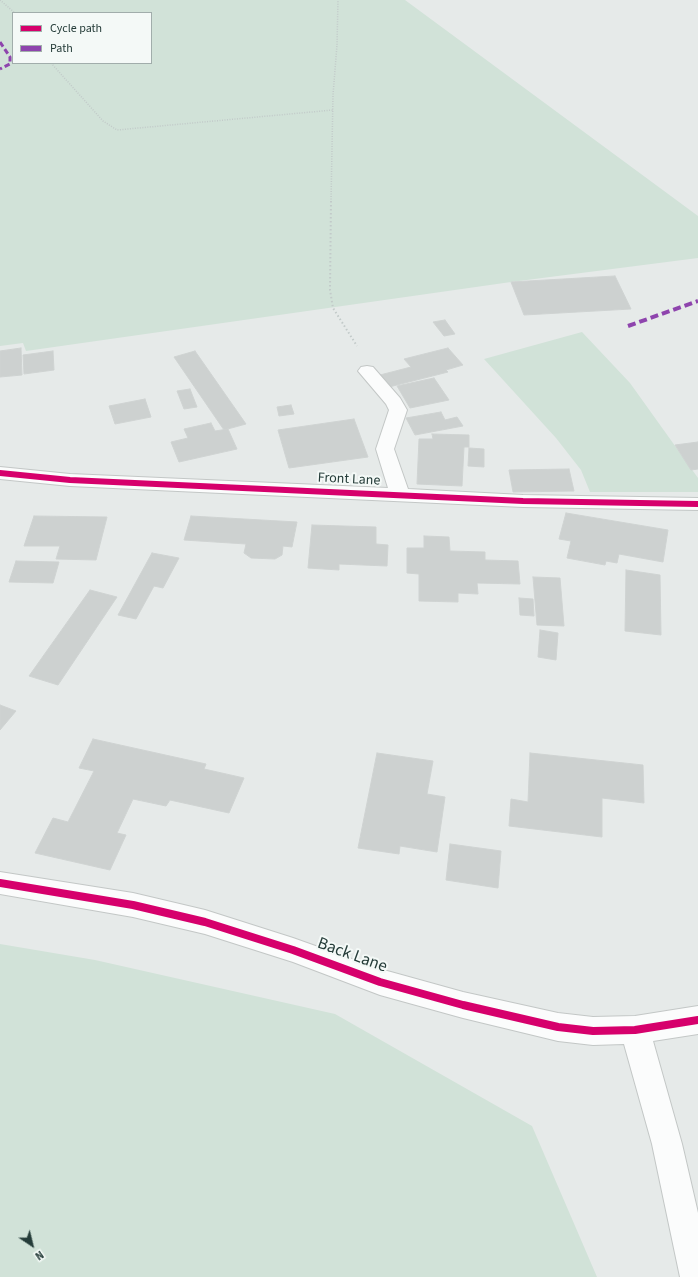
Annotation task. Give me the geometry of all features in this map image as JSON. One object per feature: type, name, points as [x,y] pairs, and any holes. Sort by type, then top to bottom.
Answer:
[{"type":"street","points":[[367,371],[394,402],[398,410],[385,449],[400,495]]},
{"type":"street","name":"Front Lane","points":[[0,473],[70,480],[523,501],[698,504]]},
{"type":"street","name":"Back Lane","points":[[0,883],[133,905],[205,922],[294,950],[380,982],[517,1018],[558,1027],[593,1031],[635,1030],[698,1020]]},
{"type":"street","points":[[635,1030],[667,1144],[696,1277]]},
{"type":"path","points":[[0,0],[13,12]]},
{"type":"path","points":[[338,0],[333,110],[330,290],[332,308],[373,369],[367,371]]},
{"type":"path","points":[[52,64],[103,121],[117,130],[333,110]]},
{"type":"green space","points":[[0,0],[405,0],[698,216],[698,258],[511,282],[26,351],[23,343],[0,346]]},
{"type":"green space","points":[[582,332],[630,383],[698,478],[698,492],[590,492],[581,470],[556,438],[484,359]]},
{"type":"green space","points":[[0,944],[95,960],[335,1014],[532,1126],[597,1277],[0,1277]]},
{"type":"building","points":[[615,276],[631,309],[524,315],[511,282]]},
{"type":"building","points":[[445,320],[455,334],[444,336],[433,322]]},
{"type":"building","points":[[21,348],[22,375],[0,377],[0,351]]},
{"type":"building","points":[[448,348],[463,365],[446,370],[448,372],[389,387],[380,375],[411,367],[404,359]]},
{"type":"building","points":[[53,351],[54,370],[24,374],[23,355]]},
{"type":"building","points":[[195,351],[246,424],[224,430],[174,357]]},
{"type":"building","points":[[434,378],[449,400],[410,408],[397,386]]},
{"type":"building","points":[[190,389],[197,407],[184,409],[177,391]]},
{"type":"building","points":[[145,399],[151,417],[115,424],[109,406]]},
{"type":"building","points":[[291,405],[294,414],[279,416],[277,407]]},
{"type":"building","points":[[441,412],[445,420],[457,417],[463,426],[415,435],[406,418]]},
{"type":"building","points":[[354,419],[368,457],[289,468],[278,430]]},
{"type":"building","points":[[211,423],[215,431],[228,429],[237,449],[179,462],[171,442],[188,438],[184,429]]},
{"type":"building","points":[[432,434],[469,435],[469,447],[464,447],[462,486],[417,484],[419,439],[433,439]]},
{"type":"building","points":[[698,442],[698,469],[691,470],[675,445]]},
{"type":"building","points":[[469,448],[484,449],[484,467],[468,466]]},
{"type":"building","points":[[569,469],[574,491],[513,492],[509,470]]},
{"type":"building","points":[[566,513],[668,530],[663,562],[619,554],[617,563],[606,561],[605,565],[567,558],[571,541],[559,539]]},
{"type":"building","points":[[34,516],[107,517],[96,560],[56,559],[60,546],[24,546]]},
{"type":"building","points":[[191,516],[297,522],[292,547],[283,546],[282,555],[275,559],[251,558],[244,553],[246,544],[184,540]]},
{"type":"building","points":[[312,525],[376,527],[376,544],[388,545],[387,566],[339,564],[339,570],[308,568]]},
{"type":"building","points":[[424,536],[449,537],[450,551],[485,552],[485,560],[518,561],[520,584],[477,583],[478,594],[458,593],[458,602],[419,601],[419,574],[407,573],[407,548],[424,548]]},
{"type":"building","points":[[152,553],[179,558],[163,588],[154,586],[136,619],[118,615]]},
{"type":"building","points":[[16,561],[59,562],[53,583],[9,582]]},
{"type":"building","points":[[626,570],[660,575],[661,635],[625,631]]},
{"type":"building","points":[[533,577],[560,578],[564,626],[537,625]]},
{"type":"building","points":[[90,590],[117,597],[58,685],[29,676]]},
{"type":"building","points":[[519,598],[533,599],[534,616],[520,615]]},
{"type":"building","points":[[540,630],[558,633],[556,660],[538,657]]},
{"type":"building","points":[[0,705],[16,711],[0,730]]},
{"type":"building","points":[[93,739],[206,764],[204,769],[244,778],[229,813],[170,800],[166,806],[133,799],[117,833],[126,835],[110,870],[35,853],[53,818],[68,822],[94,771],[79,768]]},
{"type":"building","points":[[377,753],[433,761],[427,794],[445,797],[437,852],[400,846],[399,854],[358,848]]},
{"type":"building","points":[[530,753],[643,765],[644,803],[602,798],[602,837],[509,826],[511,799],[528,802]]},
{"type":"building","points":[[450,844],[501,851],[498,888],[446,880]]},
{"type":"marked path","points":[[0,42],[10,57],[10,64],[0,69]]},
{"type":"marked path","points":[[628,326],[698,301]]},
{"type":"cycle path","points":[[0,473],[70,480],[523,501],[698,504]]},
{"type":"cycle path","points":[[0,883],[133,905],[205,922],[293,950],[380,982],[463,1005],[558,1027],[593,1031],[635,1030],[698,1020]]}]
